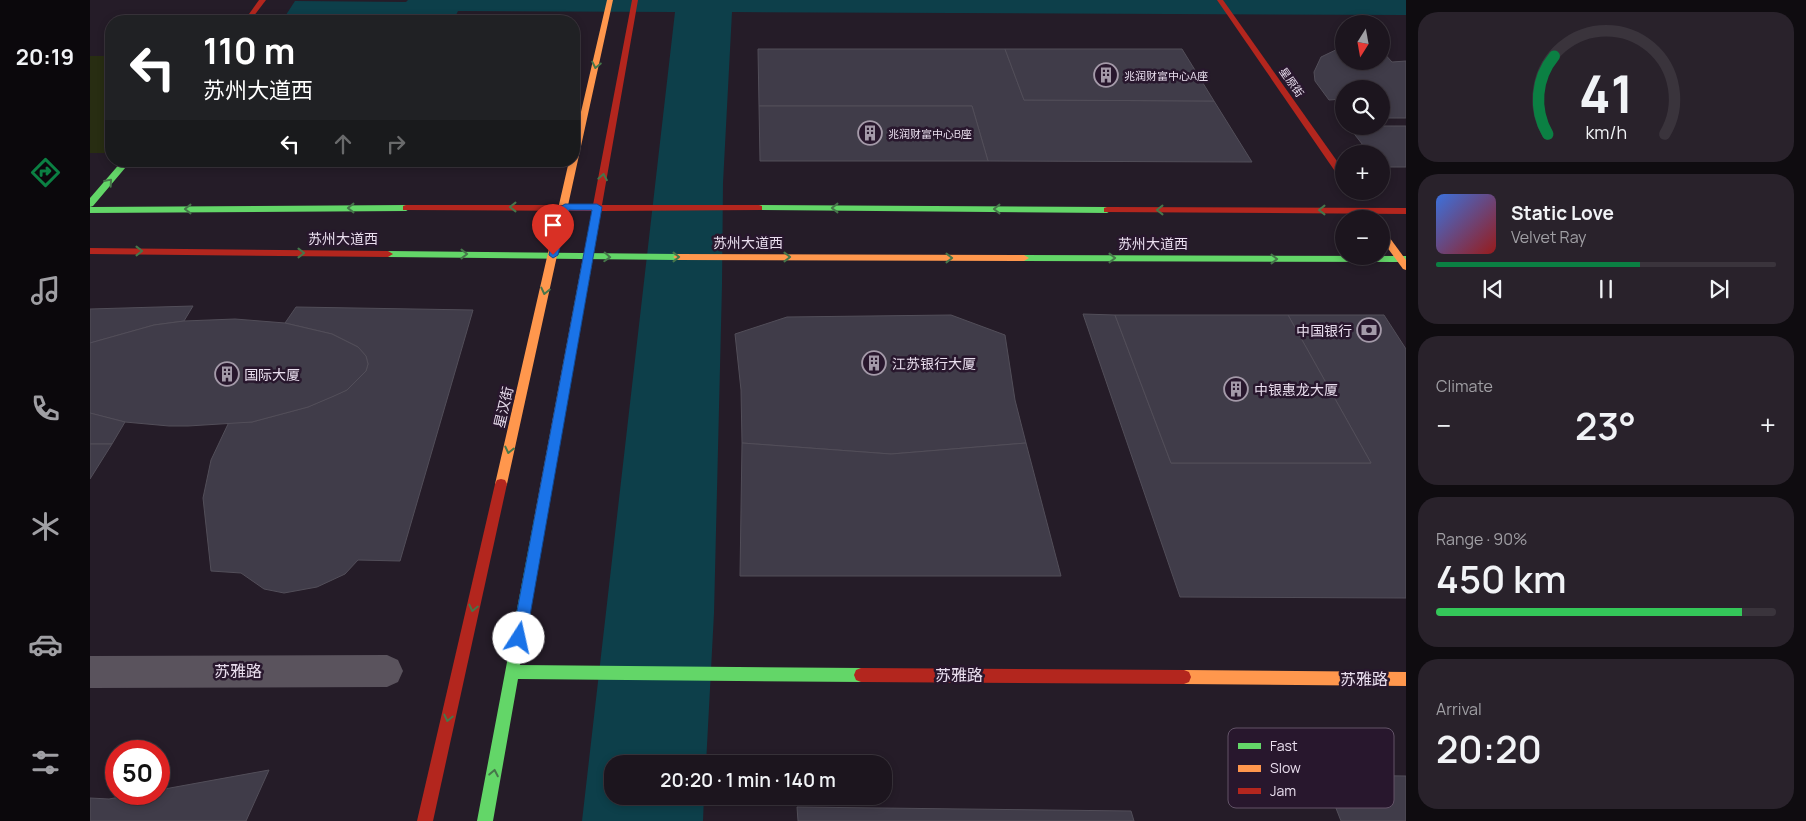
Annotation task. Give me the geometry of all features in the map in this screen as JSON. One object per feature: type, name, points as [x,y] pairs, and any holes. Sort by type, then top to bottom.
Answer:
[{"type":"main road","points":[[252,15],[263,0]]},
{"type":"main road","name":"星汉街","points":[[580,139],[610,0]]},
{"type":"main road","points":[[485,821],[635,0]]},
{"type":"main road","name":"星原街","points":[[1220,0],[1335,165]]},
{"type":"main road","points":[[90,204],[122,167]]},
{"type":"main road","name":"星汉街","points":[[424,821],[574,167]]},
{"type":"main road","points":[[90,210],[629,207],[1335,215]]},
{"type":"main road","points":[[1390,213],[1406,211]]},
{"type":"main road","points":[[1390,244],[1404,262]]},
{"type":"main road","name":"苏州大道西","points":[[90,251],[553,255],[627,258],[738,257],[1404,262]]},
{"type":"main road","name":"苏雅路","points":[[513,672],[1406,679]]},
{"type":"street","name":"苏雅路","points":[[90,672],[387,671]]},
{"type":"green space","points":[[90,56],[105,56],[105,153],[90,153]]},
{"type":"water","points":[[1406,0],[1406,15],[732,12],[723,183],[714,613],[706,755],[604,755],[604,805],[704,805],[703,821],[582,821],[675,12],[458,11],[456,15],[286,15],[295,1]]},
{"type":"building","points":[[758,49],[1005,49],[1024,100],[1214,101],[1252,162],[988,161],[972,106],[759,106]]},
{"type":"building","name":"兆润财富中心A座","points":[[1005,49],[1182,49],[1214,101],[1024,100]]},
{"type":"building","points":[[1335,50],[1335,70],[1390,70],[1390,60],[1392,62],[1406,61],[1406,118],[1390,118],[1390,80],[1335,80],[1335,100],[1329,100],[1315,81],[1314,72],[1321,57]]},
{"type":"building","name":"兆润财富中心B座","points":[[759,106],[972,106],[988,161],[760,161]]},
{"type":"building","points":[[1390,126],[1406,126],[1406,167],[1390,167],[1390,145],[1363,145],[1355,135],[1390,135]]},
{"type":"building","points":[[193,306],[184,321],[154,325],[90,343],[90,309]]},
{"type":"building","points":[[296,307],[473,310],[400,561],[358,560],[345,574],[317,587],[284,593],[264,589],[241,573],[211,571],[203,498],[211,460],[229,422],[252,422],[308,407],[347,390],[366,371],[368,364],[366,356],[358,347],[332,334],[285,323]]},
{"type":"building","points":[[1083,314],[1115,315],[1171,463],[1371,463],[1288,315],[1384,315],[1406,349],[1406,598],[1180,597]]},
{"type":"building","name":"江苏银行大厦","points":[[951,315],[1005,335],[1015,400],[1026,443],[891,454],[742,443],[741,390],[735,334],[787,317]]},
{"type":"building","name":"中银惠龙大厦","points":[[1115,315],[1288,315],[1371,463],[1171,463]]},
{"type":"building","name":"国际大厦","points":[[235,319],[285,323],[332,334],[358,347],[366,356],[368,364],[366,371],[347,390],[334,396],[308,407],[252,422],[169,426],[125,422],[90,413],[90,343],[154,325],[184,321]]},
{"type":"building","points":[[90,413],[125,422],[112,444],[90,444]]},
{"type":"building","points":[[742,443],[891,454],[1026,443],[1061,576],[740,576]]},
{"type":"building","points":[[90,444],[112,444],[90,479]]},
{"type":"building","points":[[269,770],[246,821],[90,821],[90,798],[105,799],[105,805],[170,805],[170,788]]},
{"type":"building","points":[[1394,776],[1406,776],[1406,821],[1341,821],[1336,808],[1394,808]]},
{"type":"building","points":[[797,807],[1131,811],[1134,821],[798,821]]},
{"type":"traffic: fast","points":[[90,204],[122,167]]},
{"type":"traffic: fast","points":[[90,210],[406,208]]},
{"type":"traffic: fast","points":[[759,208],[1107,210]]},
{"type":"traffic: fast","points":[[388,254],[678,257]]},
{"type":"traffic: fast","points":[[1024,258],[1406,259]]},
{"type":"traffic: fast","points":[[485,821],[540,519]]},
{"type":"traffic: fast","points":[[513,672],[861,675]]},
{"type":"traffic: slow","points":[[580,133],[610,0]]},
{"type":"traffic: slow","points":[[501,484],[572,167]]},
{"type":"traffic: slow","points":[[1390,245],[1406,267]]},
{"type":"traffic: slow","points":[[540,519],[589,252]]},
{"type":"traffic: slow","points":[[678,257],[1024,258]]},
{"type":"traffic: slow","points":[[1184,677],[1406,679]]},
{"type":"traffic: jam","points":[[252,15],[263,0]]},
{"type":"traffic: jam","points":[[589,252],[635,0]]},
{"type":"traffic: jam","points":[[1220,0],[1335,165]]},
{"type":"traffic: jam","points":[[406,208],[759,208]]},
{"type":"traffic: jam","points":[[1107,210],[1406,211]]},
{"type":"traffic: jam","points":[[90,251],[388,254]]},
{"type":"traffic: jam","points":[[425,821],[501,484]]},
{"type":"traffic: jam","points":[[861,675],[1184,677]]},
{"type":"place","name":"兆润财富中心A座","points":[[1106,75]]},
{"type":"place","name":"兆润财富中心B座","points":[[870,133]]},
{"type":"place","name":"中国银行","points":[[1369,330]]},
{"type":"place","name":"江苏银行大厦","points":[[874,363]]},
{"type":"place","name":"国际大厦","points":[[227,374]]},
{"type":"place","name":"中银惠龙大厦","points":[[1236,389]]},
{"type":"route","points":[[519,638],[597,207],[565,207],[553,255]]}]
